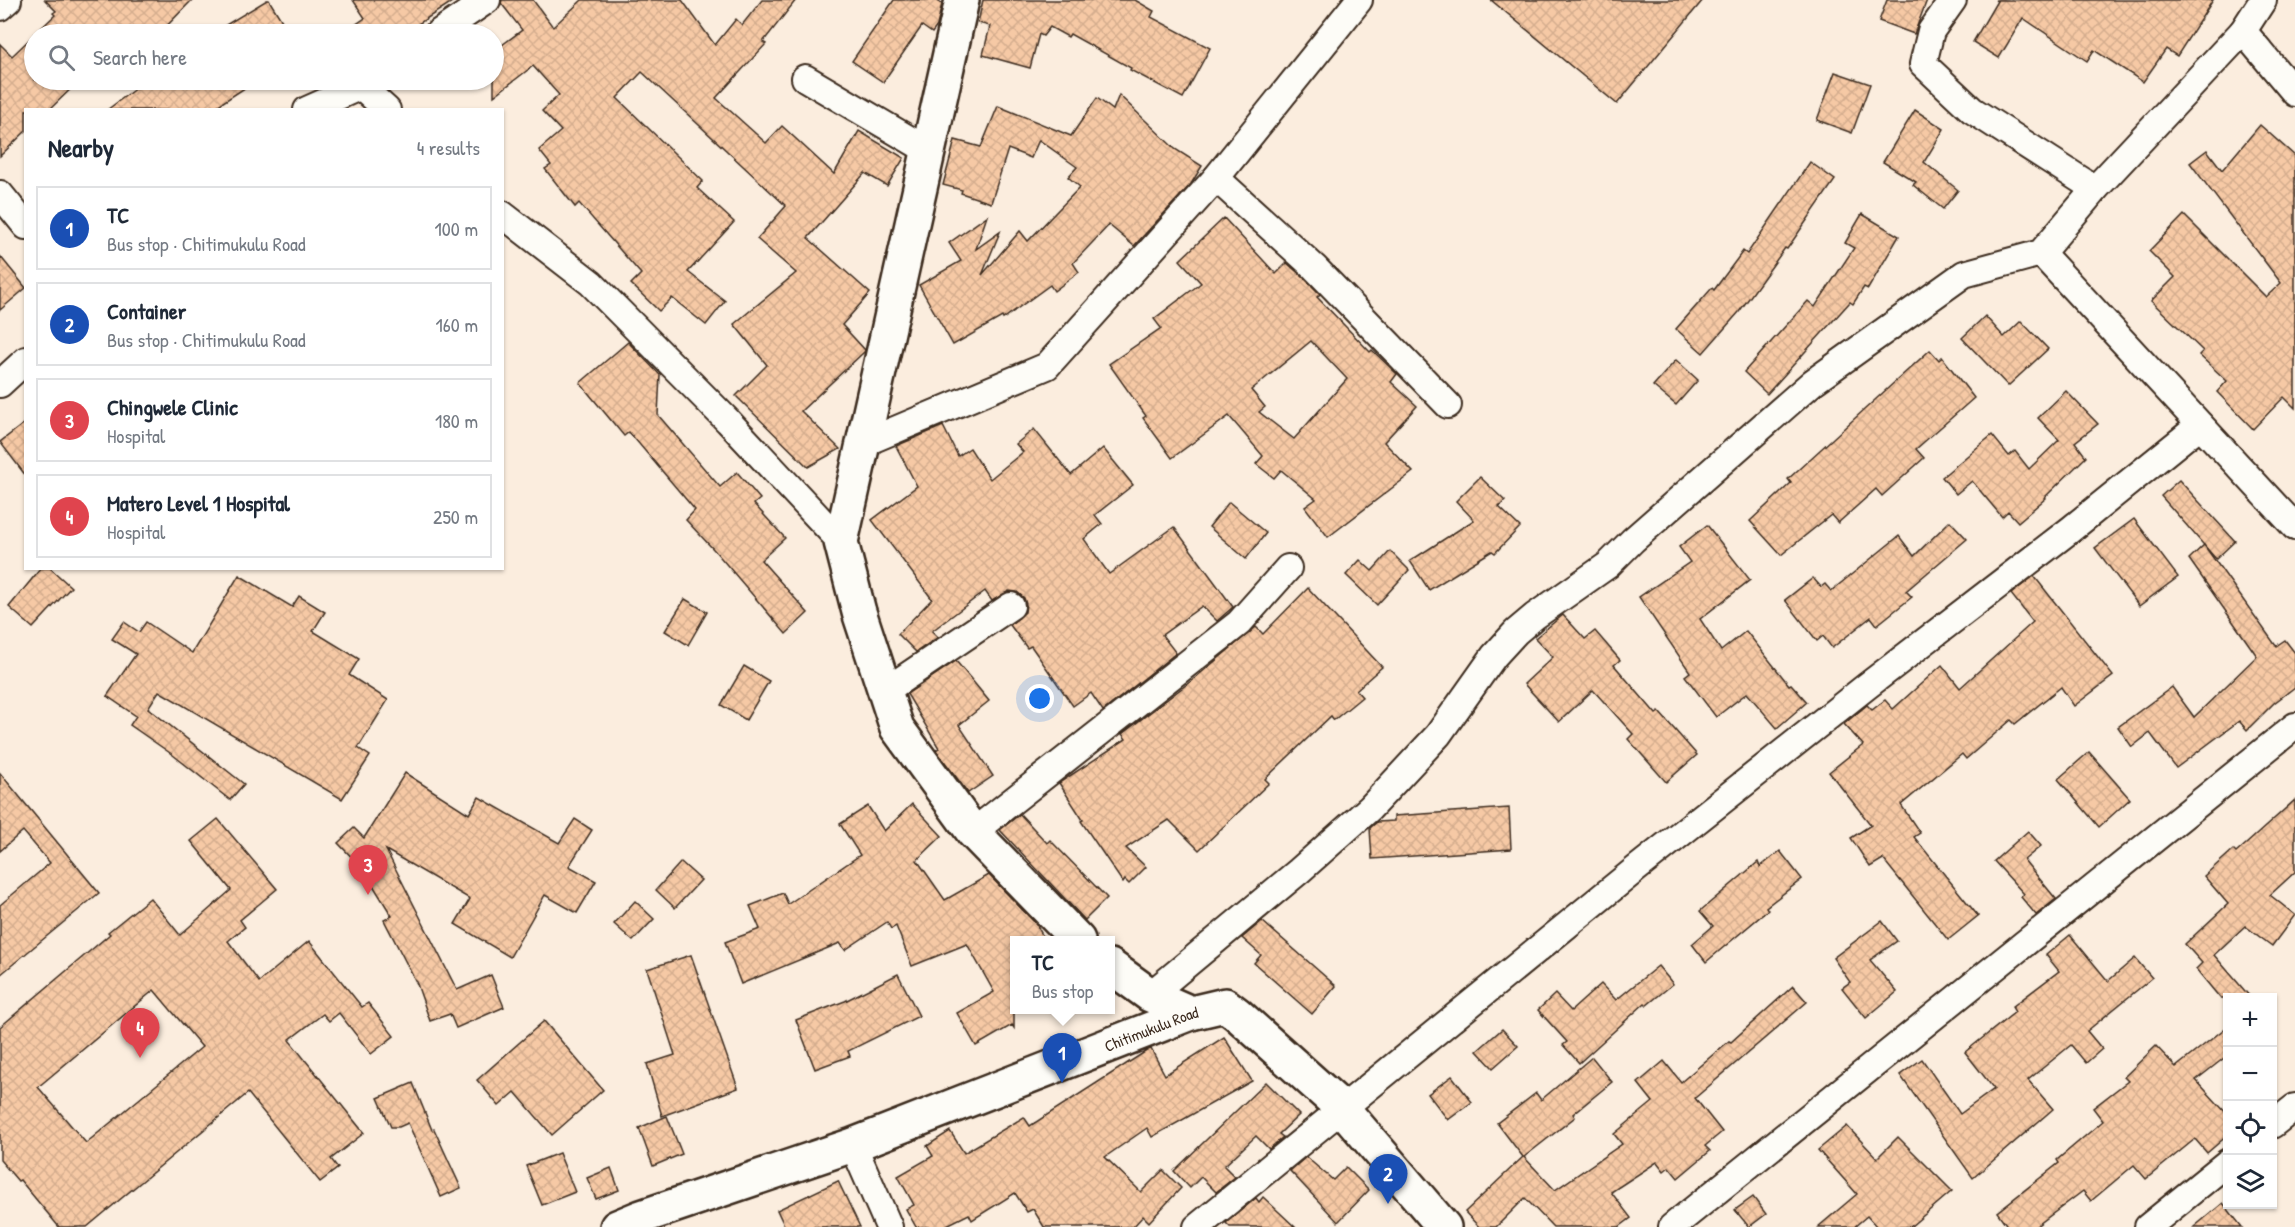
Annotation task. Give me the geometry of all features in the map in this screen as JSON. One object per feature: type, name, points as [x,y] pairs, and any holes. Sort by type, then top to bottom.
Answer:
[{"type":"street","points":[[0,8],[8,0]]},
{"type":"street","points":[[451,24],[487,0]]},
{"type":"street","points":[[864,443],[1047,366],[1216,177],[1359,0]]},
{"type":"street","points":[[1953,0],[1931,31],[1923,64],[1972,110],[2095,189]]},
{"type":"street","points":[[1150,995],[1299,871],[1370,808],[1438,735],[1494,656],[1516,632],[1608,565],[1633,540],[1813,382],[1964,274],[2041,253],[2095,189],[2243,31],[2263,0]]},
{"type":"street","points":[[960,1],[929,151],[841,542],[859,612],[897,728],[973,832],[1074,936]]},
{"type":"street","points":[[2243,31],[2295,93]]},
{"type":"street","points":[[805,78],[929,151]]},
{"type":"street","points":[[311,108],[351,90]]},
{"type":"street","points":[[371,90],[385,108]]},
{"type":"street","points":[[1216,177],[1314,267],[1448,405]]},
{"type":"street","points":[[0,195],[24,224]]},
{"type":"street","points":[[504,216],[591,283],[728,422],[841,542]]},
{"type":"street","points":[[2041,253],[2295,527]]},
{"type":"street","points":[[0,384],[24,362]]},
{"type":"street","points":[[1197,1227],[1646,862],[1867,686],[2070,530],[2200,425]]},
{"type":"street","points":[[973,832],[1239,623],[1288,568]]},
{"type":"street","points":[[885,691],[1011,606]]},
{"type":"street","points":[[1672,1227],[2295,726]]},
{"type":"street","points":[[1115,970],[1150,995],[1191,1013]]},
{"type":"street","name":"Chitimukulu Road","points":[[635,1224],[853,1144],[1191,1013],[1225,1005],[1238,1014],[1343,1109],[1444,1227]]},
{"type":"street","points":[[2277,1121],[2295,1107]]},
{"type":"street","points":[[853,1144],[889,1227]]},
{"type":"street","points":[[2148,1227],[2223,1166]]},
{"type":"building","points":[[45,0],[192,0],[169,24],[46,24],[56,11]]},
{"type":"building","points":[[269,0],[284,24],[227,24]]},
{"type":"building","points":[[353,0],[455,0],[418,24],[356,24],[365,18]]},
{"type":"building","points":[[502,0],[533,0],[553,27],[582,0],[682,0],[715,45],[736,19],[742,25],[762,0],[796,0],[763,42],[766,44],[716,98],[766,143],[782,126],[834,174],[859,131],[904,158],[887,186],[865,173],[808,238],[870,293],[842,325],[865,350],[864,352],[801,411],[840,449],[808,467],[736,396],[767,365],[734,324],[796,273],[757,239],[786,206],[642,72],[617,98],[703,181],[697,188],[734,222],[688,272],[725,301],[706,325],[672,298],[659,311],[631,284],[641,274],[579,203],[575,207],[545,169],[551,165],[539,150],[561,131],[542,111],[559,95],[533,66],[504,88],[504,44],[522,30],[501,3]]},
{"type":"building","points":[[894,0],[936,0],[942,4],[937,26],[932,33],[922,26],[883,82],[852,61]]},
{"type":"building","points":[[983,0],[1135,0],[1154,11],[1151,17],[1210,48],[1183,98],[1070,34],[1068,37],[1050,27],[1043,36],[1039,34],[1030,68],[983,55],[990,26],[978,23]]},
{"type":"building","points":[[1491,0],[1703,0],[1617,104]]},
{"type":"building","points":[[1887,0],[1927,0],[1914,34],[1879,21]]},
{"type":"building","points":[[1995,0],[2213,0],[2177,56],[2166,49],[2143,82],[2094,50],[2087,61],[2023,18],[1999,58],[1973,42],[1997,1]]},
{"type":"building","points":[[0,44],[12,56],[24,45],[24,90],[70,90],[51,108],[24,108],[24,133],[0,156]]},
{"type":"building","points":[[1835,72],[1870,84],[1852,133],[1817,120]]},
{"type":"building","points":[[133,90],[242,90],[214,108],[110,108]]},
{"type":"building","points":[[494,90],[502,90],[494,96]]},
{"type":"building","points":[[1119,95],[1175,149],[1202,166],[1191,184],[1134,246],[1109,225],[1073,263],[1079,272],[1054,291],[1050,285],[1003,319],[1002,317],[953,345],[919,285],[961,261],[949,243],[987,216],[976,249],[1000,232],[982,275],[1020,231],[1028,241],[1080,187],[1068,177],[1077,167],[1039,140],[1031,158],[1008,149],[991,203],[961,193],[962,190],[943,185],[955,140],[981,147],[998,106],[1071,136],[1097,98],[1113,110]]},
{"type":"building","points":[[1915,110],[1944,129],[1924,162],[1958,190],[1943,209],[1913,185],[1916,182],[1883,162]]},
{"type":"building","points":[[2260,125],[2295,156],[2295,408],[2284,397],[2253,429],[2217,392],[2227,381],[2199,355],[2203,351],[2151,301],[2175,277],[2149,251],[2184,215],[2266,297],[2281,283],[2190,163],[2207,150],[2222,170]]},
{"type":"building","points":[[1810,162],[1835,180],[1739,312],[1703,353],[1676,329],[1712,288],[1714,290],[1743,251],[1747,254]]},
{"type":"building","points":[[1862,214],[1899,236],[1868,289],[1864,287],[1853,304],[1850,302],[1767,394],[1744,372],[1808,301],[1815,307],[1854,248],[1845,243]]},
{"type":"building","points":[[1224,218],[1276,274],[1287,263],[1304,278],[1320,294],[1317,297],[1370,352],[1372,350],[1397,374],[1391,382],[1417,406],[1384,442],[1413,472],[1328,537],[1305,507],[1316,499],[1281,470],[1274,478],[1256,464],[1263,456],[1229,416],[1172,458],[1143,418],[1146,416],[1109,364],[1161,328],[1154,319],[1201,283],[1180,260]],"holes":[[[1311,341],[1347,379],[1294,439],[1259,412],[1265,407],[1251,390]]]},
{"type":"building","points":[[0,256],[24,286],[24,290],[0,310]]},
{"type":"building","points":[[1985,316],[2004,337],[2021,321],[2048,349],[2008,386],[1962,338]]},
{"type":"building","points":[[628,342],[660,375],[658,415],[720,487],[737,472],[760,499],[754,504],[785,538],[761,560],[808,613],[786,634],[686,520],[695,510],[629,432],[624,436],[580,383]]},
{"type":"building","points":[[1930,350],[1939,360],[1942,357],[1974,398],[1916,449],[1924,458],[1882,496],[1876,489],[1838,523],[1831,515],[1781,555],[1750,521],[1791,483],[1788,479]]},
{"type":"building","points":[[1676,360],[1698,380],[1676,405],[1653,386]]},
{"type":"building","points":[[2066,391],[2098,424],[2075,442],[2086,457],[2046,498],[2018,522],[2008,511],[2002,517],[1972,481],[1956,494],[1942,477],[1992,435],[2009,456],[2015,451],[2029,469],[2059,440],[2038,418]]},
{"type":"building","points":[[24,424],[24,473],[0,442]]},
{"type":"building","points":[[943,426],[958,456],[970,448],[990,479],[1023,452],[1016,444],[1034,429],[1071,475],[1103,448],[1133,485],[1095,515],[1102,524],[1084,539],[1109,574],[1174,527],[1233,607],[1217,621],[1202,606],[1162,635],[1176,653],[1103,711],[1091,693],[1073,706],[1031,646],[1027,648],[1010,625],[1025,612],[1024,598],[1017,592],[1009,591],[992,601],[985,591],[932,631],[938,637],[916,652],[898,634],[932,599],[872,520],[917,486],[896,446]]},
{"type":"building","points":[[1480,477],[1505,501],[1499,507],[1520,527],[1495,553],[1492,551],[1429,590],[1410,561],[1474,520],[1456,501]]},
{"type":"building","points":[[2179,480],[2235,541],[2216,559],[2161,496]]},
{"type":"building","points":[[1229,502],[1266,533],[1246,559],[1209,527]]},
{"type":"building","points":[[2134,519],[2178,577],[2139,606],[2095,548]]},
{"type":"building","points":[[1950,521],[1967,539],[1906,591],[1912,597],[1877,625],[1871,617],[1832,648],[1823,636],[1817,641],[1785,600],[1813,578],[1821,587],[1825,584],[1831,591],[1899,536],[1914,556]]},
{"type":"building","points":[[1707,525],[1750,580],[1700,619],[1721,651],[1746,631],[1789,685],[1791,684],[1807,702],[1777,728],[1747,693],[1716,717],[1685,676],[1690,672],[1639,597],[1690,562],[1679,547]]},
{"type":"building","points":[[2204,545],[2276,646],[2285,640],[2295,653],[2295,687],[2274,703],[2247,730],[2239,721],[2176,768],[2150,733],[2132,747],[2118,727],[2172,687],[2194,717],[2257,656],[2189,559]]},
{"type":"building","points":[[1390,551],[1409,570],[1377,605],[1346,575],[1360,560],[1372,571]]},
{"type":"building","points":[[39,570],[52,570],[71,587],[33,628],[9,607]]},
{"type":"building","points":[[239,575],[292,607],[299,596],[325,612],[313,631],[359,659],[349,675],[388,700],[358,748],[370,756],[342,799],[159,691],[148,708],[244,784],[230,800],[173,755],[130,725],[136,716],[107,696],[136,654],[112,639],[124,622],[139,632],[146,622],[192,653]]},
{"type":"building","points":[[2034,576],[2113,676],[2074,706],[2061,687],[2015,724],[2011,720],[1966,759],[1962,754],[1901,805],[1920,833],[1914,837],[1978,916],[1948,940],[1883,859],[1870,867],[1851,838],[1871,825],[1829,772],[1863,745],[1844,724],[1867,705],[1872,710],[1885,700],[1893,709],[1942,665],[1960,688],[2033,622],[2011,594]]},
{"type":"building","points":[[1308,588],[1382,667],[1356,690],[1362,697],[1334,720],[1331,716],[1265,779],[1269,783],[1199,850],[1169,820],[1126,848],[1146,867],[1129,884],[1125,880],[1123,883],[1081,821],[1083,820],[1059,783],[1126,739],[1122,734],[1256,627],[1263,634]]},
{"type":"building","points":[[685,599],[707,612],[688,645],[665,631]]},
{"type":"building","points":[[1563,615],[1585,639],[1595,631],[1620,660],[1614,665],[1656,714],[1659,712],[1697,755],[1666,782],[1628,739],[1633,734],[1593,690],[1559,722],[1524,684],[1553,657],[1535,638]]},
{"type":"building","points":[[956,661],[989,701],[959,725],[993,776],[968,793],[936,750],[939,748],[907,694]]},
{"type":"building","points":[[744,666],[769,681],[746,720],[721,705]]},
{"type":"building","points":[[2089,752],[2130,799],[2099,827],[2058,779]]},
{"type":"building","points":[[0,773],[99,893],[0,975],[0,905],[50,863],[23,831],[0,851]]},
{"type":"building","points":[[405,773],[469,814],[479,797],[559,843],[575,819],[592,830],[569,866],[596,881],[577,913],[545,895],[510,957],[455,924],[470,899],[386,850],[457,990],[491,975],[504,1007],[456,1028],[450,1014],[430,1021],[417,984],[384,920],[392,916],[363,869],[338,843],[354,828],[364,838]]},
{"type":"building","points":[[2295,800],[2295,872],[2270,895],[2295,915],[2272,946],[2245,926],[2214,955],[2247,993],[2223,993],[2223,998],[2220,998],[2196,969],[2202,963],[2185,944],[2228,904],[2204,876],[2233,850],[2236,853]]},
{"type":"building","points":[[912,804],[942,836],[917,860],[945,900],[989,875],[1036,924],[1043,936],[1010,936],[1010,1014],[1014,1014],[1014,1028],[1012,1025],[976,1046],[957,1013],[994,992],[967,944],[912,966],[896,926],[891,929],[887,922],[845,950],[840,943],[741,984],[725,942],[760,929],[750,906],[783,893],[788,904],[860,855],[840,824],[868,806],[884,831]]},
{"type":"building","points":[[1509,808],[1511,849],[1372,859],[1370,828],[1377,822],[1394,821],[1394,816]]},
{"type":"building","points":[[1020,814],[1047,843],[1050,840],[1107,898],[1085,920],[1000,830]]},
{"type":"building","points":[[218,819],[277,889],[240,920],[245,927],[228,941],[259,982],[309,941],[362,1007],[368,1003],[394,1036],[371,1054],[339,1013],[329,1021],[323,1014],[289,1040],[364,1133],[331,1159],[338,1168],[320,1182],[248,1093],[87,1227],[59,1227],[0,1160],[0,1027],[150,898],[180,935],[231,890],[191,841]],"holes":[[[154,990],[202,1047],[86,1143],[38,1087]]]},
{"type":"building","points":[[2028,831],[2041,846],[2024,860],[2056,899],[2036,915],[2021,897],[2024,894],[1994,861]]},
{"type":"building","points":[[1780,851],[1802,879],[1766,907],[1768,910],[1706,962],[1692,944],[1713,926],[1700,911],[1758,862],[1760,867]]},
{"type":"building","points":[[681,862],[701,880],[675,908],[656,890]]},
{"type":"building","points":[[635,901],[654,919],[633,941],[614,924]]},
{"type":"building","points":[[1262,921],[1336,986],[1312,1014],[1254,963],[1261,955],[1242,938]]},
{"type":"building","points":[[1882,921],[1897,941],[1870,960],[1897,992],[1866,1018],[1842,988],[1850,982],[1833,958]]},
{"type":"building","points":[[2070,935],[2108,981],[2135,958],[2152,978],[2087,1031],[2102,1049],[2086,1063],[2071,1045],[2028,1080],[2053,1109],[1973,1178],[1900,1075],[1922,1059],[1960,1114],[1994,1089],[1965,1052],[2015,1012],[2012,1007],[2059,971],[2046,955]]},
{"type":"building","points":[[691,955],[738,1088],[662,1116],[647,1064],[675,1055],[647,969]]},
{"type":"building","points":[[1658,966],[1673,984],[1647,1005],[1645,1003],[1579,1063],[1563,1045],[1567,1042],[1538,1010],[1555,994],[1571,1011],[1601,984],[1616,1000]]},
{"type":"building","points":[[898,974],[919,1016],[848,1051],[850,1056],[815,1069],[796,1020],[845,1001]]},
{"type":"building","points":[[1793,986],[1807,1002],[1695,1098],[1722,1132],[1705,1146],[1710,1151],[1678,1178],[1669,1167],[1664,1171],[1657,1162],[1611,1192],[1631,1218],[1619,1227],[1553,1227],[1525,1198],[1496,1227],[1479,1227],[1465,1212],[1523,1157],[1497,1123],[1536,1093],[1541,1100],[1592,1057],[1612,1082],[1573,1114],[1575,1117],[1524,1157],[1555,1190],[1622,1144],[1614,1134],[1653,1102],[1638,1083],[1664,1061],[1681,1082],[1729,1041],[1731,1042]]},
{"type":"building","points":[[544,1021],[603,1090],[552,1135],[515,1092],[499,1106],[477,1080]]},
{"type":"building","points":[[1502,1029],[1518,1046],[1493,1068],[1477,1051]]},
{"type":"building","points":[[2223,1030],[2223,1059],[2196,1080],[2223,1110],[2223,1139],[2207,1153],[2195,1139],[2146,1179],[2134,1165],[2091,1201],[2083,1191],[2035,1227],[2008,1227],[1997,1212],[2059,1163],[2057,1160],[2103,1121],[2093,1108],[2128,1081],[2124,1077],[2156,1046],[2176,1067]]},
{"type":"building","points":[[1224,1037],[1252,1081],[1152,1137],[1147,1128],[1105,1157],[1141,1192],[1163,1170],[1181,1188],[1149,1222],[1143,1216],[1133,1227],[1044,1227],[1033,1209],[1027,1212],[1015,1193],[972,1220],[969,1214],[943,1227],[916,1227],[906,1209],[914,1205],[898,1176],[933,1156],[927,1146],[950,1131],[964,1153],[1024,1117],[1030,1126],[1148,1050],[1151,1049],[1165,1075]]},
{"type":"building","points":[[1452,1076],[1472,1102],[1448,1120],[1428,1094]]},
{"type":"building","points":[[1266,1082],[1299,1115],[1279,1134],[1283,1137],[1269,1149],[1256,1136],[1224,1166],[1235,1177],[1216,1192],[1201,1177],[1190,1188],[1174,1171]]},
{"type":"building","points":[[413,1083],[432,1130],[434,1129],[461,1188],[441,1197],[408,1123],[399,1127],[391,1127],[378,1098]]},
{"type":"building","points":[[667,1116],[682,1154],[653,1166],[639,1128]]},
{"type":"building","points":[[1847,1126],[1877,1158],[1898,1137],[1952,1191],[1910,1227],[1877,1227],[1867,1216],[1854,1227],[1818,1227],[1857,1194],[1818,1150]]},
{"type":"building","points":[[559,1153],[575,1192],[542,1205],[526,1166]]},
{"type":"building","points":[[1306,1157],[1333,1180],[1346,1167],[1369,1190],[1338,1222],[1290,1171]]},
{"type":"building","points":[[611,1168],[619,1190],[596,1199],[587,1178]]},
{"type":"building","points":[[838,1181],[860,1227],[785,1227],[777,1210]]},
{"type":"building","points":[[1263,1197],[1295,1227],[1230,1227],[1226,1223],[1256,1198],[1259,1202]]},
{"type":"building","points":[[1753,1197],[1766,1214],[1749,1227],[1735,1210]]},
{"type":"building","points":[[2223,1203],[2223,1209],[2228,1209],[2242,1227],[2194,1227]]},
{"type":"place","name":"Chingwele Clinic","points":[[368,895]]},
{"type":"place","name":"Matero Level 1 Hospital","points":[[140,1058]]},
{"type":"place","name":"TC","points":[[1062,1083]]},
{"type":"place","name":"Container","points":[[1388,1204]]}]
